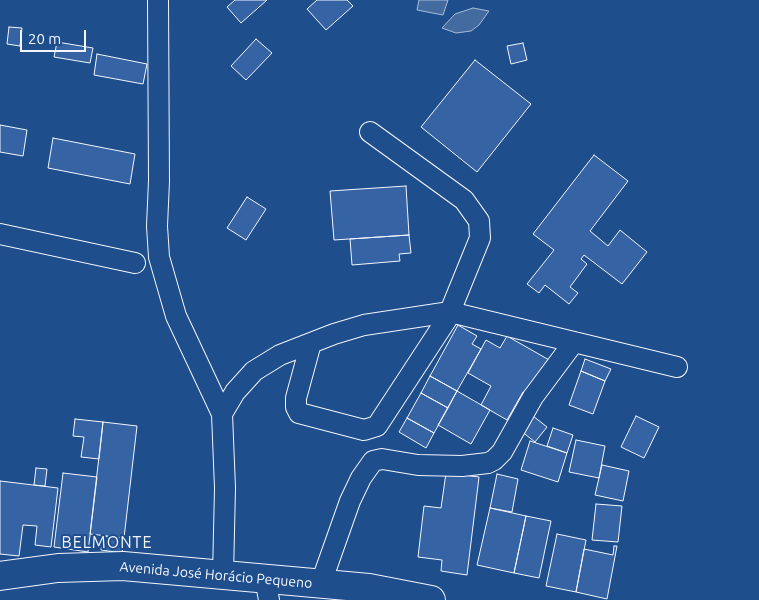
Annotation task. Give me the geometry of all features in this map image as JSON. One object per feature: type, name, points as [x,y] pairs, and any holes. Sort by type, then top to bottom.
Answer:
[{"type":"street","points":[[158,0],[159,181],[157,226],[159,257],[176,316],[222,414],[225,488],[223,575]]},
{"type":"street","points":[[311,343],[296,398],[296,407],[299,413],[355,428],[371,430],[381,421],[450,312],[480,238],[479,221],[464,200],[370,132]]},
{"type":"street","points":[[0,234],[135,263]]},
{"type":"street","points":[[222,414],[235,392],[254,371],[280,355],[364,325],[450,312],[677,367]]},
{"type":"street","points":[[321,583],[350,501],[361,478],[373,461],[382,458],[418,465],[462,466],[488,463],[494,460],[502,452],[533,397],[574,342]]},
{"type":"street","name":"Avenida José Horácio Pequeno","points":[[0,576],[86,566],[123,566],[223,575],[267,589],[321,583],[369,588],[431,600]]},
{"type":"water","points":[[419,0],[448,0],[443,15],[417,10]]},
{"type":"water","points":[[473,8],[489,11],[479,25],[471,31],[456,33],[442,28],[455,14]]},
{"type":"building","points":[[235,0],[267,0],[241,23],[227,7]]},
{"type":"building","points":[[317,0],[347,0],[353,6],[326,30],[307,9]]},
{"type":"building","points":[[9,27],[22,28],[20,46],[7,44]]},
{"type":"building","points":[[256,39],[272,53],[246,80],[231,66]]},
{"type":"building","points":[[57,42],[93,48],[90,63],[54,57]]},
{"type":"building","points":[[523,43],[527,60],[511,64],[507,46]]},
{"type":"building","points":[[97,54],[147,64],[143,84],[94,75]]},
{"type":"building","points":[[475,60],[531,104],[477,172],[421,127]]},
{"type":"building","points":[[0,125],[27,130],[23,156],[0,152]]},
{"type":"building","points":[[53,138],[135,154],[130,184],[48,168]]},
{"type":"building","points":[[594,155],[628,181],[590,231],[608,246],[620,230],[647,252],[622,284],[584,255],[581,259],[587,264],[570,287],[578,293],[569,304],[545,285],[539,293],[527,284],[554,250],[533,234]]},
{"type":"building","points":[[406,186],[409,235],[334,240],[330,191]]},
{"type":"building","points":[[247,197],[266,209],[246,240],[227,228]]},
{"type":"building","points":[[409,235],[411,253],[399,254],[400,261],[352,265],[350,239]]},
{"type":"building","points":[[458,325],[477,336],[472,344],[481,349],[457,391],[430,376]]},
{"type":"building","points":[[507,336],[551,361],[531,396],[523,392],[507,420],[481,405],[491,386],[468,373],[486,340],[500,348]]},
{"type":"building","points":[[585,359],[611,369],[605,381],[581,371]]},
{"type":"building","points":[[581,371],[605,381],[593,414],[569,405]]},
{"type":"building","points":[[430,376],[457,391],[448,408],[421,393]]},
{"type":"building","points":[[457,391],[490,410],[471,444],[438,425]]},
{"type":"building","points":[[421,393],[448,408],[434,433],[407,418]]},
{"type":"building","points":[[533,416],[547,427],[535,442],[521,431]]},
{"type":"building","points":[[636,416],[659,427],[644,458],[621,447]]},
{"type":"building","points":[[407,418],[434,433],[426,448],[399,432]]},
{"type":"building","points":[[75,419],[103,422],[99,459],[81,457],[84,437],[73,436]]},
{"type":"building","points":[[103,422],[137,426],[124,538],[90,534]]},
{"type":"building","points":[[553,428],[573,435],[567,453],[547,446]]},
{"type":"building","points":[[576,440],[605,446],[599,478],[569,472]]},
{"type":"building","points":[[530,441],[567,453],[558,482],[521,470]]},
{"type":"building","points":[[602,465],[629,471],[623,501],[595,495]]},
{"type":"building","points":[[36,468],[47,469],[45,486],[34,485]]},
{"type":"building","points":[[63,473],[97,477],[88,552],[54,547]]},
{"type":"building","points":[[446,473],[479,477],[467,575],[441,571],[442,560],[418,557],[424,506],[441,508]]},
{"type":"building","points":[[497,474],[518,479],[512,512],[490,508]]},
{"type":"building","points":[[0,481],[58,488],[51,547],[35,545],[37,526],[23,525],[19,556],[0,554]]},
{"type":"building","points":[[596,504],[622,506],[618,542],[592,540]]},
{"type":"building","points":[[490,508],[526,516],[514,573],[477,565]]},
{"type":"building","points":[[526,516],[551,521],[539,578],[514,573]]},
{"type":"building","points":[[557,534],[586,540],[576,592],[546,586]]},
{"type":"building","points":[[103,536],[124,538],[122,553],[101,550]]},
{"type":"building","points":[[614,546],[617,546],[607,599],[576,592],[584,549],[613,555]]},
{"type":"district","name":"BELMONTE","points":[[107,543]]}]
